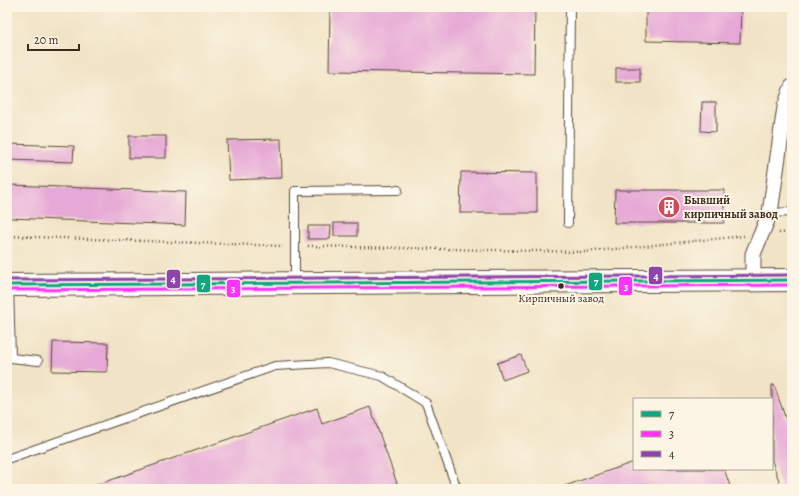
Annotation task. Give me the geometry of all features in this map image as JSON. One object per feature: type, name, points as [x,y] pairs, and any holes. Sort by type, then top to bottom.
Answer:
[{"type":"main road","points":[[8,286],[792,280]]},
{"type":"street","points":[[753,280],[753,254],[770,213],[785,107],[792,87]]},
{"type":"lane","points":[[568,223],[570,7]]},
{"type":"lane","points":[[295,283],[295,191],[398,190]]},
{"type":"lane","points":[[770,213],[792,212]]},
{"type":"lane","points":[[8,286],[11,358],[38,361]]},
{"type":"lane","points":[[7,459],[275,366],[328,363],[382,376],[426,403],[457,489]]},
{"type":"path","points":[[7,236],[295,246],[584,252],[792,232]]},
{"type":"building","points":[[330,7],[535,7],[534,74],[329,71]]},
{"type":"building","points":[[646,7],[741,7],[740,43],[646,41]]},
{"type":"building","points":[[616,68],[640,68],[640,82],[616,82]]},
{"type":"building","points":[[702,102],[716,102],[716,132],[701,131]]},
{"type":"building","points":[[129,136],[166,136],[166,158],[129,158]]},
{"type":"building","points":[[281,139],[282,178],[229,180],[227,140]]},
{"type":"building","points":[[7,144],[74,146],[73,162],[7,160]]},
{"type":"building","points":[[461,172],[537,173],[537,213],[460,213]]},
{"type":"building","points":[[11,185],[186,192],[185,225],[10,218]]},
{"type":"building","name":"Бывший кирпичный завод","points":[[615,190],[724,190],[724,223],[614,223]]},
{"type":"building","points":[[334,223],[357,223],[357,236],[334,236]]},
{"type":"building","points":[[308,226],[331,226],[330,239],[308,239]]},
{"type":"building","points":[[53,342],[108,343],[107,372],[52,371]]},
{"type":"building","points":[[521,355],[527,371],[503,380],[497,363]]},
{"type":"building","points":[[772,385],[774,385],[792,437],[792,489],[782,489],[773,464]]},
{"type":"building","points":[[370,407],[399,489],[92,489],[91,487],[317,408],[322,424]]},
{"type":"building","points":[[633,462],[633,470],[724,470],[731,489],[562,489],[562,487]]},
{"type":"transit line","name":"4","points":[[7,280],[792,275]]},
{"type":"transit line","name":"7","points":[[7,285],[792,280]]},
{"type":"transit line","name":"3","points":[[7,290],[792,285]]},
{"type":"place","name":"Бывший кирпичный завод","points":[[669,207]]},
{"type":"place","name":"Кирпичный завод","points":[[561,286]]}]
